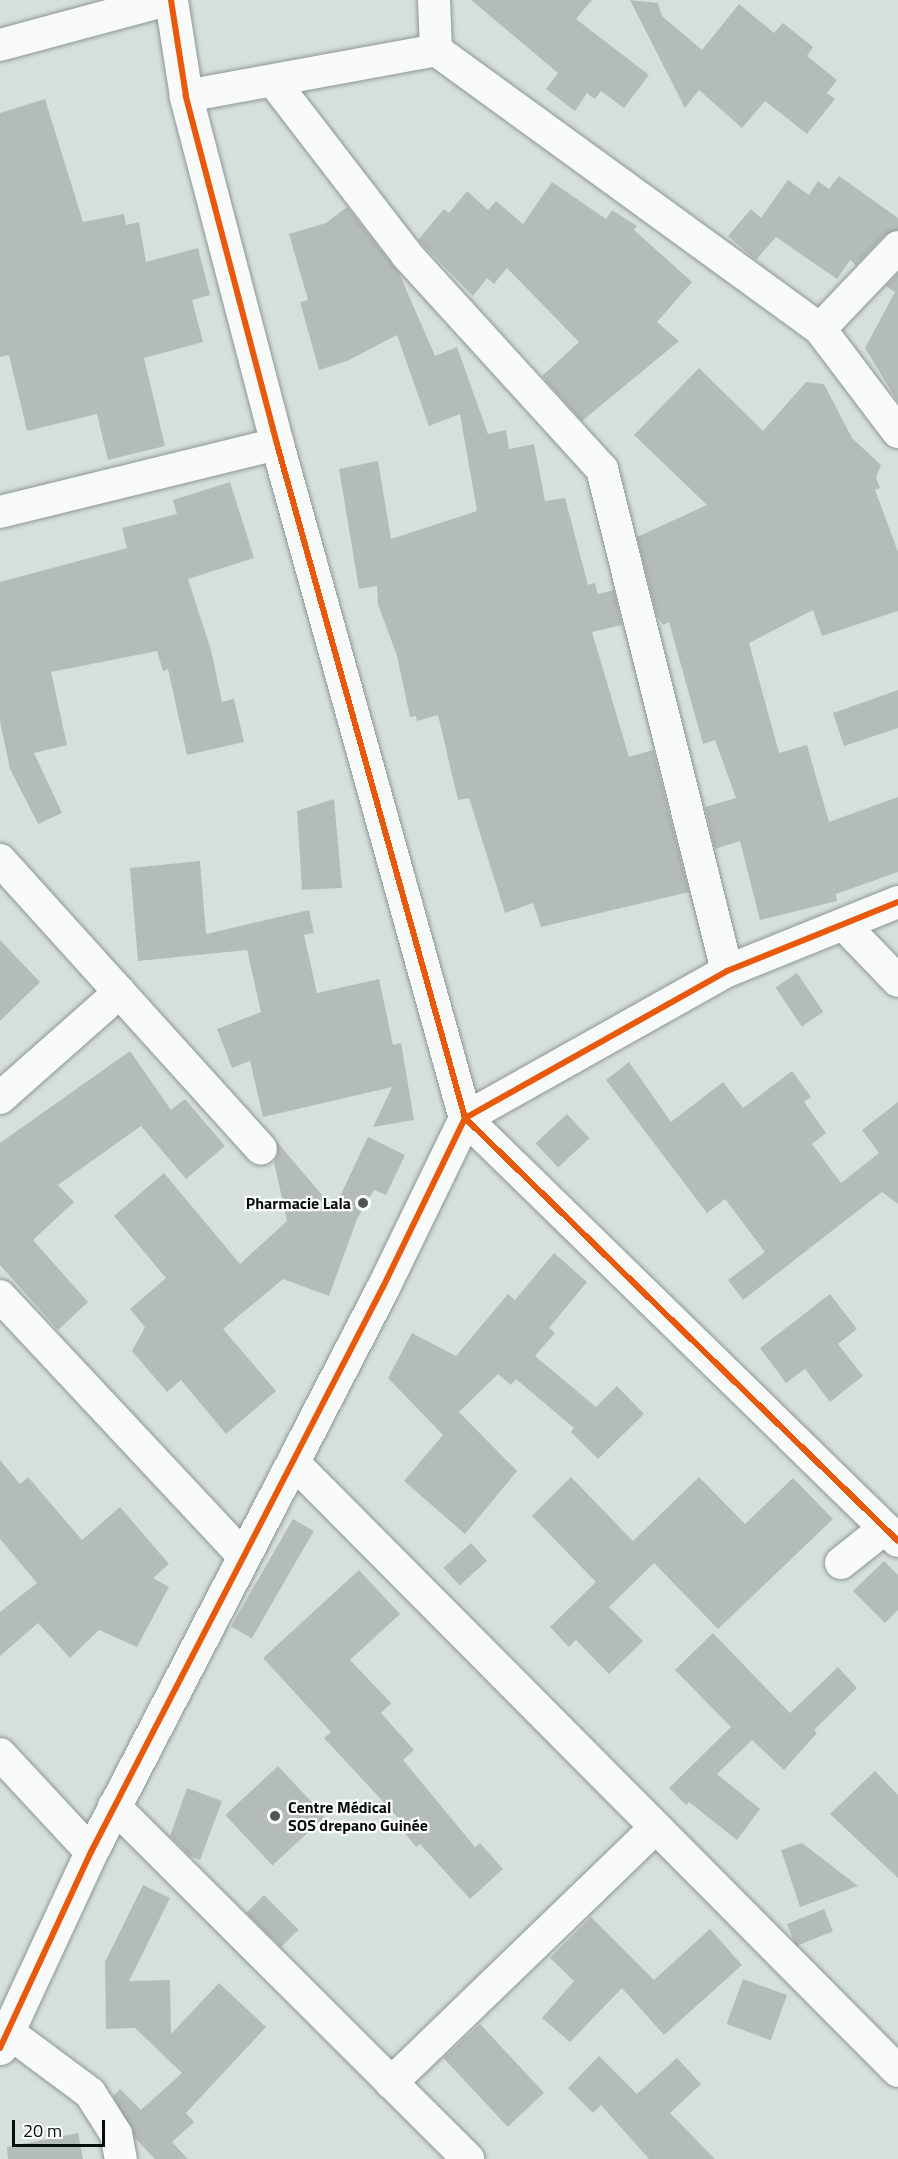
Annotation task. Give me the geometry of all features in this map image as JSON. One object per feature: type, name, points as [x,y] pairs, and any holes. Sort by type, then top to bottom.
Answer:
[{"type":"street","points":[[0,45],[169,0],[186,96],[277,444],[465,1118],[891,1535],[841,1563]]},
{"type":"street","points":[[434,0],[436,50]]},
{"type":"street","points":[[186,96],[274,82],[436,50],[820,329],[898,432]]},
{"type":"street","points":[[274,82],[407,255],[602,469],[727,970]]},
{"type":"street","points":[[820,329],[898,247]]},
{"type":"street","points":[[0,512],[277,444]]},
{"type":"street","points":[[0,860],[261,1149]]},
{"type":"street","points":[[121,2159],[116,2134],[90,2093],[4,2040],[114,1806],[293,1462],[465,1118],[727,970],[845,926],[898,902]]},
{"type":"street","points":[[845,926],[898,981]]},
{"type":"street","points":[[0,1098],[120,992]]},
{"type":"street","points":[[0,1296],[244,1557]]},
{"type":"street","points":[[293,1462],[898,2071]]},
{"type":"street","points":[[0,1754],[91,1852]]},
{"type":"street","points":[[114,1806],[468,2159]]},
{"type":"street","points":[[391,2083],[655,1828]]},
{"type":"building","points":[[471,0],[592,0],[576,19],[649,75],[624,108],[601,91],[595,99],[587,93],[575,111],[546,89],[558,73]]},
{"type":"building","points":[[630,0],[658,3],[662,16],[702,50],[739,4],[774,33],[783,23],[813,47],[807,56],[837,80],[827,93],[835,99],[807,134],[765,101],[742,128],[699,90],[685,108]]},
{"type":"building","points":[[45,99],[83,222],[124,214],[126,225],[139,222],[146,262],[198,248],[210,295],[192,300],[203,342],[144,358],[165,446],[108,460],[97,414],[27,431],[9,355],[0,357],[0,113]]},
{"type":"building","points":[[839,176],[898,218],[898,230],[885,235],[856,265],[850,260],[837,279],[776,237],[756,260],[728,236],[751,209],[761,218],[788,180],[809,195],[818,181],[829,189]]},
{"type":"building","points":[[552,182],[606,219],[612,210],[637,226],[634,230],[692,282],[657,322],[679,341],[582,421],[542,376],[579,342],[507,268],[494,284],[487,278],[473,296],[418,240],[444,209],[449,213],[467,191],[488,210],[496,201],[523,224]]},
{"type":"building","points":[[347,207],[399,273],[435,356],[457,347],[488,434],[506,430],[509,449],[534,444],[545,501],[565,498],[588,585],[595,583],[598,594],[614,590],[622,625],[592,632],[629,757],[653,750],[689,892],[541,927],[533,903],[505,913],[469,798],[458,800],[438,715],[417,721],[416,716],[410,717],[397,656],[378,604],[377,586],[359,589],[339,469],[378,461],[391,539],[477,511],[460,414],[429,426],[397,335],[347,361],[319,370],[300,302],[308,300],[289,234],[326,223]]},
{"type":"building","points":[[898,273],[898,402],[865,348],[895,292],[886,286]]},
{"type":"building","points":[[699,368],[763,431],[806,382],[824,384],[852,438],[881,465],[876,478],[880,488],[875,490],[898,552],[898,611],[822,636],[813,610],[749,643],[779,753],[807,745],[829,822],[898,797],[898,872],[836,894],[837,901],[760,920],[740,841],[715,849],[705,807],[736,798],[715,740],[703,744],[669,622],[663,625],[657,616],[637,537],[707,505],[634,435]]},
{"type":"building","points":[[230,482],[254,558],[188,579],[211,650],[222,702],[234,699],[244,742],[187,755],[168,669],[163,671],[157,651],[51,672],[67,745],[34,753],[62,813],[38,824],[10,769],[0,721],[0,582],[127,548],[122,528],[177,514],[173,500]]},
{"type":"building","points":[[898,690],[898,728],[844,746],[833,713]]},
{"type":"building","points":[[334,799],[342,888],[302,890],[297,811]]},
{"type":"building","points":[[200,861],[206,934],[309,910],[314,933],[304,935],[317,993],[379,979],[393,1045],[401,1043],[414,1120],[373,1127],[392,1087],[263,1117],[250,1061],[232,1068],[217,1029],[261,1012],[247,950],[138,961],[130,868]]},
{"type":"building","points":[[0,940],[40,982],[0,1021]]},
{"type":"building","points":[[797,973],[823,1012],[802,1027],[775,988]]},
{"type":"building","points":[[130,1051],[171,1110],[185,1099],[225,1146],[186,1179],[141,1126],[58,1185],[74,1202],[33,1240],[88,1302],[58,1330],[0,1265],[0,1143]]},
{"type":"building","points":[[629,1062],[671,1122],[723,1082],[743,1108],[792,1071],[811,1097],[804,1102],[826,1133],[812,1144],[841,1183],[879,1153],[862,1130],[898,1102],[898,1204],[882,1192],[743,1300],[728,1280],[765,1252],[725,1199],[707,1213],[606,1080]]},
{"type":"building","points":[[567,1114],[590,1138],[558,1167],[536,1143]]},
{"type":"building","points":[[368,1137],[405,1155],[386,1195],[374,1190],[357,1219],[329,1296],[283,1279],[223,1329],[276,1391],[226,1434],[181,1380],[167,1392],[132,1351],[145,1327],[130,1309],[166,1278],[114,1216],[164,1173],[240,1264],[287,1221],[274,1162],[278,1154],[276,1141],[334,1209]]},
{"type":"building","points":[[554,1253],[587,1282],[549,1328],[555,1333],[535,1356],[596,1407],[617,1386],[644,1414],[598,1459],[571,1432],[574,1428],[516,1379],[511,1385],[498,1374],[459,1412],[517,1471],[465,1534],[404,1481],[443,1435],[388,1378],[412,1333],[456,1356],[508,1294],[515,1300]]},
{"type":"building","points":[[830,1294],[857,1329],[838,1344],[863,1376],[830,1402],[805,1369],[786,1383],[760,1348]]},
{"type":"building","points":[[0,1460],[20,1484],[28,1477],[82,1540],[120,1507],[169,1564],[153,1578],[169,1587],[137,1647],[99,1630],[70,1658],[38,1623],[0,1656],[0,1612],[37,1583],[0,1539]]},
{"type":"building","points":[[571,1477],[633,1541],[699,1477],[745,1524],[793,1478],[833,1519],[718,1629],[654,1563],[609,1607],[643,1641],[609,1674],[576,1640],[569,1647],[550,1627],[596,1582],[532,1516]]},
{"type":"building","points":[[293,1519],[314,1531],[252,1638],[231,1626]]},
{"type":"building","points":[[471,1543],[487,1561],[460,1586],[444,1568]]},
{"type":"building","points":[[884,1561],[898,1575],[898,1610],[885,1623],[853,1591]]},
{"type":"building","points":[[359,1570],[400,1614],[350,1660],[391,1703],[381,1713],[414,1750],[403,1760],[475,1847],[480,1843],[503,1869],[470,1899],[420,1844],[416,1847],[398,1824],[401,1821],[324,1738],[331,1732],[263,1658]]},
{"type":"building","points":[[713,1633],[790,1713],[838,1667],[857,1688],[814,1730],[817,1733],[784,1770],[752,1740],[717,1774],[760,1809],[737,1840],[689,1802],[686,1805],[669,1788],[731,1727],[675,1670]]},
{"type":"building","name":"Centre Médical SOS drepano Guinée","points":[[278,1766],[325,1816],[272,1866],[225,1815]]},
{"type":"building","points":[[875,1771],[898,1795],[898,1878],[830,1814]]},
{"type":"building","points":[[187,1788],[222,1801],[200,1860],[190,1856],[170,1836]]},
{"type":"building","points":[[802,1843],[858,1886],[800,1907],[781,1850]]},
{"type":"building","points":[[143,1885],[170,1898],[129,1981],[170,1980],[171,2034],[219,1983],[266,2027],[186,2113],[194,2122],[172,2142],[188,2159],[155,2159],[135,2138],[113,2096],[120,2089],[141,2110],[182,2073],[135,2028],[106,2029],[105,1962]]},
{"type":"building","points":[[264,1895],[299,1930],[281,1947],[246,1913]]},
{"type":"building","points":[[824,1909],[833,1931],[796,1946],[787,1924]]},
{"type":"building","points":[[591,1917],[654,1980],[710,1929],[742,1965],[664,2035],[622,1988],[570,2042],[542,2018],[574,1981],[550,1958]]},
{"type":"building","points":[[743,1979],[787,1995],[771,2040],[727,2024]]},
{"type":"building","points":[[480,2024],[544,2093],[508,2127],[443,2058]]},
{"type":"building","points":[[599,2056],[637,2094],[677,2058],[701,2084],[670,2113],[715,2159],[649,2159],[601,2105],[593,2113],[568,2088]]},
{"type":"building","points":[[78,2133],[83,2159],[8,2159],[7,2147]]},
{"type":"cycle path","points":[[0,2048],[91,1852],[383,1287],[465,1118],[277,444],[186,96],[171,0]]},
{"type":"cycle path","points":[[898,902],[727,971],[465,1118],[898,1541]]},
{"type":"place","name":"Pharmacie Lala","points":[[363,1203]]},
{"type":"place","name":"Centre Médical SOS drepano Guinée","points":[[275,1816]]}]
